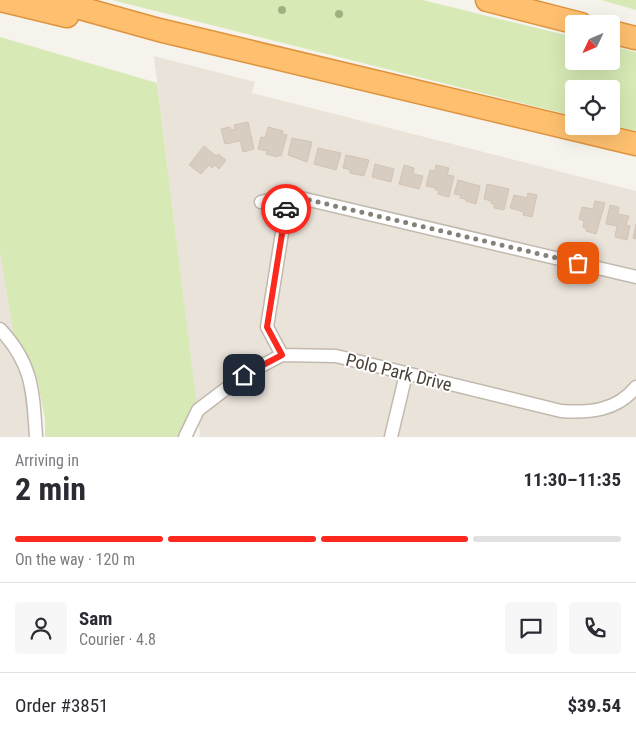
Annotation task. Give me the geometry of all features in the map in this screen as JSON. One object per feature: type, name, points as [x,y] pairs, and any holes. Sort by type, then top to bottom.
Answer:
[{"type":"highway","points":[[0,0],[88,21],[300,64]]},
{"type":"highway","points":[[51,0],[159,30],[636,144]]},
{"type":"highway","points":[[487,0],[565,20]]},
{"type":"highway","points":[[620,34],[636,38]]},
{"type":"street","points":[[282,355],[267,327],[288,195]]},
{"type":"street","points":[[261,202],[288,195],[636,277]]},
{"type":"street","points":[[0,330],[10,340],[26,365],[31,383],[36,437]]},
{"type":"street","name":"Polo Park Drive","points":[[185,437],[198,410],[244,375],[282,355],[336,356],[561,411],[582,413],[603,410],[620,401],[636,387]]},
{"type":"street","points":[[391,437],[406,374]]},
{"type":"shaded area","points":[[154,56],[255,82],[252,93],[636,191],[636,437],[199,437]]},
{"type":"shaded area","points":[[0,252],[30,419],[28,437],[0,437]]},
{"type":"green space","points":[[112,0],[422,0],[565,35],[565,70],[620,70],[620,48],[636,52],[636,131],[620,127],[620,80],[565,80],[565,114]]},
{"type":"green space","points":[[601,0],[636,0],[636,10]]},
{"type":"green space","points":[[0,37],[157,83],[197,407],[180,437],[45,437],[45,419],[38,383],[24,348],[14,336],[0,252]]},
{"type":"building","points":[[248,122],[254,149],[243,152],[240,141],[225,144],[221,129],[230,127],[231,130],[235,129],[234,125]]},
{"type":"building","points":[[268,127],[283,131],[282,134],[287,135],[281,156],[266,154],[267,151],[258,149],[261,137],[265,138]]},
{"type":"building","points":[[292,138],[312,142],[307,162],[288,155]]},
{"type":"building","points":[[204,146],[216,156],[218,154],[226,160],[219,169],[215,165],[212,168],[209,165],[201,174],[189,165]]},
{"type":"building","points":[[318,148],[341,153],[336,170],[314,164]]},
{"type":"building","points":[[346,155],[369,160],[364,176],[350,173],[350,170],[343,168]]},
{"type":"building","points":[[375,164],[394,169],[391,182],[372,177]]},
{"type":"building","points":[[404,165],[414,168],[413,174],[423,176],[419,189],[399,184]]},
{"type":"building","points":[[436,165],[449,168],[447,175],[454,176],[449,197],[438,194],[439,190],[435,190],[436,188],[426,186],[430,170],[435,171]]},
{"type":"building","points":[[458,180],[480,186],[476,204],[460,198],[461,195],[454,194]]},
{"type":"building","points":[[487,184],[509,189],[504,210],[494,208],[494,204],[491,201],[484,199]]},
{"type":"building","points":[[528,193],[537,195],[532,217],[523,215],[524,212],[510,208],[514,195],[527,198]]},
{"type":"building","points":[[595,201],[605,203],[596,234],[586,231],[586,228],[583,227],[584,221],[579,219],[582,207],[593,209]]},
{"type":"building","points":[[610,205],[619,207],[618,214],[629,216],[626,225],[630,226],[627,240],[615,237],[617,226],[606,224]]},
{"type":"building","points":[[636,224],[636,239],[633,238]]},
{"type":"way so far","points":[[286,209],[288,195],[578,263]]},
{"type":"route","points":[[244,375],[282,355],[267,327],[286,209]]}]
